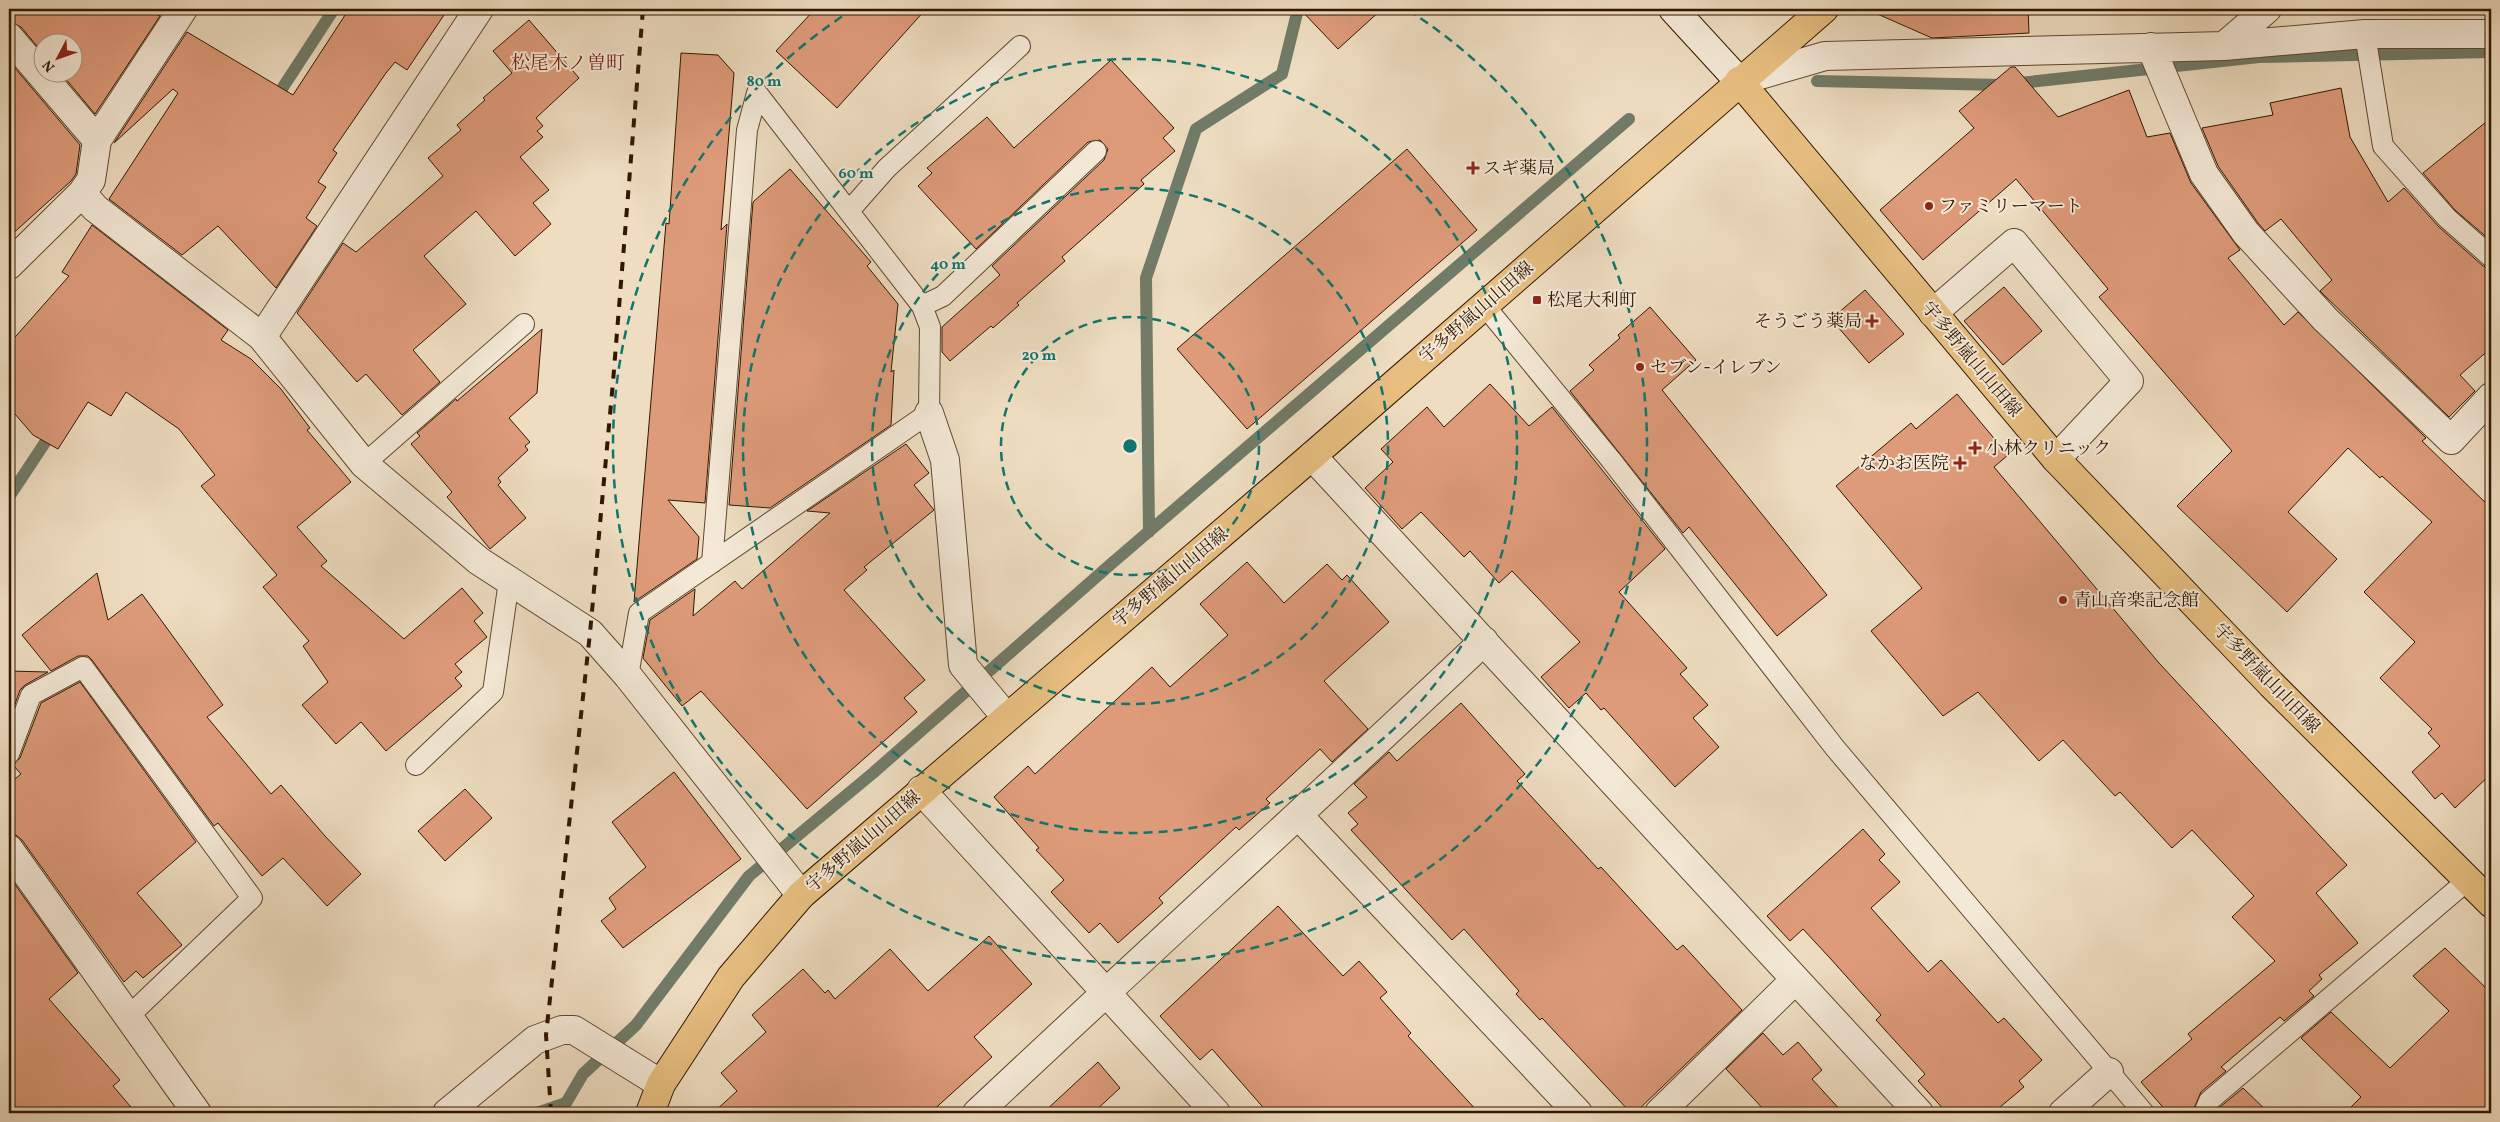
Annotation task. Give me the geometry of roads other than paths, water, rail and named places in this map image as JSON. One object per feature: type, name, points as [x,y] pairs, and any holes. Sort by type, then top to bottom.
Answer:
[{"type":"main road","name":"宇多野嵐山山田線","points":[[650,1113],[661,1084],[731,977],[801,895],[1312,456],[1739,81],[1824,9]]},
{"type":"main road","name":"宇多野嵐山山田線","points":[[1739,81],[2056,459],[2271,684],[2491,903]]},
{"type":"street","points":[[9,265],[82,193],[91,180],[97,140],[184,9]]},
{"type":"street","points":[[262,337],[479,9]]},
{"type":"street","points":[[1673,9],[1739,81],[1825,56],[2224,46],[2365,34],[2491,34]]},
{"type":"street","points":[[2224,46],[2267,9]]},
{"type":"street","points":[[9,36],[97,140]]},
{"type":"street","points":[[2151,47],[2204,174],[2246,233],[2325,319],[2451,440],[2491,397]]},
{"type":"street","points":[[82,193],[95,208],[262,337],[364,464],[479,561],[590,633],[628,676],[801,895]]},
{"type":"street","points":[[1933,314],[2014,243],[2129,381],[2056,459]]},
{"type":"street","points":[[929,412],[945,460],[963,665],[1006,717]]},
{"type":"street","points":[[1312,456],[1484,641],[1794,981],[1919,1113]]},
{"type":"street","points":[[977,1113],[1299,816],[1484,641]]},
{"type":"street","points":[[921,790],[1216,1113]]},
{"type":"street","points":[[1299,816],[1578,1113]]},
{"type":"street","points":[[9,849],[196,1113]]},
{"type":"street","points":[[1659,1113],[1794,981]]},
{"type":"street","points":[[447,1113],[535,1040],[562,1030],[574,1030],[661,1084]]},
{"type":"street","points":[[2063,1113],[2109,1072]]},
{"type":"lane","points":[[2365,34],[2383,146],[2447,218],[2491,257]]},
{"type":"lane","points":[[849,211],[886,168],[1020,46]]},
{"type":"lane","points":[[628,676],[639,612],[712,563],[929,412],[930,327],[922,306],[757,93],[748,130],[712,563]]},
{"type":"lane","points":[[922,306],[943,296],[1096,151]]},
{"type":"lane","points":[[1484,305],[1611,460],[1835,748],[2144,1113]]},
{"type":"lane","points":[[364,464],[524,324]]},
{"type":"lane","points":[[416,765],[493,692],[509,580]]},
{"type":"lane","points":[[9,754],[32,696],[83,667],[252,898],[128,1017]]},
{"type":"lane","points":[[2204,1113],[2209,1101],[2468,880]]},
{"type":"waterway","points":[[274,101],[334,9]]},
{"type":"waterway","points":[[1149,532],[1146,278],[1196,129],[1282,74],[1298,9]]},
{"type":"waterway","points":[[1817,81],[2001,85],[2259,57],[2491,52]]},
{"type":"waterway","points":[[537,1113],[566,1103],[583,1074],[636,1025],[749,876],[873,773],[1111,564],[1629,119]]},
{"type":"waterway","points":[[9,497],[54,429]]},
{"type":"railway","points":[[551,1113],[546,1035],[590,633],[613,382],[643,9]]},
{"type":"place","name":"スギ薬局","points":[[1473,168]]},
{"type":"place","name":"ファミリーマート","points":[[1929,206]]},
{"type":"place","name":"松尾大利町","points":[[1537,300]]},
{"type":"place","name":"そうごう薬局","points":[[1872,321]]},
{"type":"place","name":"セブン-イレブン","points":[[1640,367]]},
{"type":"place","name":"小林クリニック","points":[[1975,448]]},
{"type":"place","name":"なかお医院","points":[[1960,463]]},
{"type":"place","name":"青山音楽記念館","points":[[2063,600]]},
{"type":"district","name":"松尾木ノ曽町","points":[[568,62]]}]
